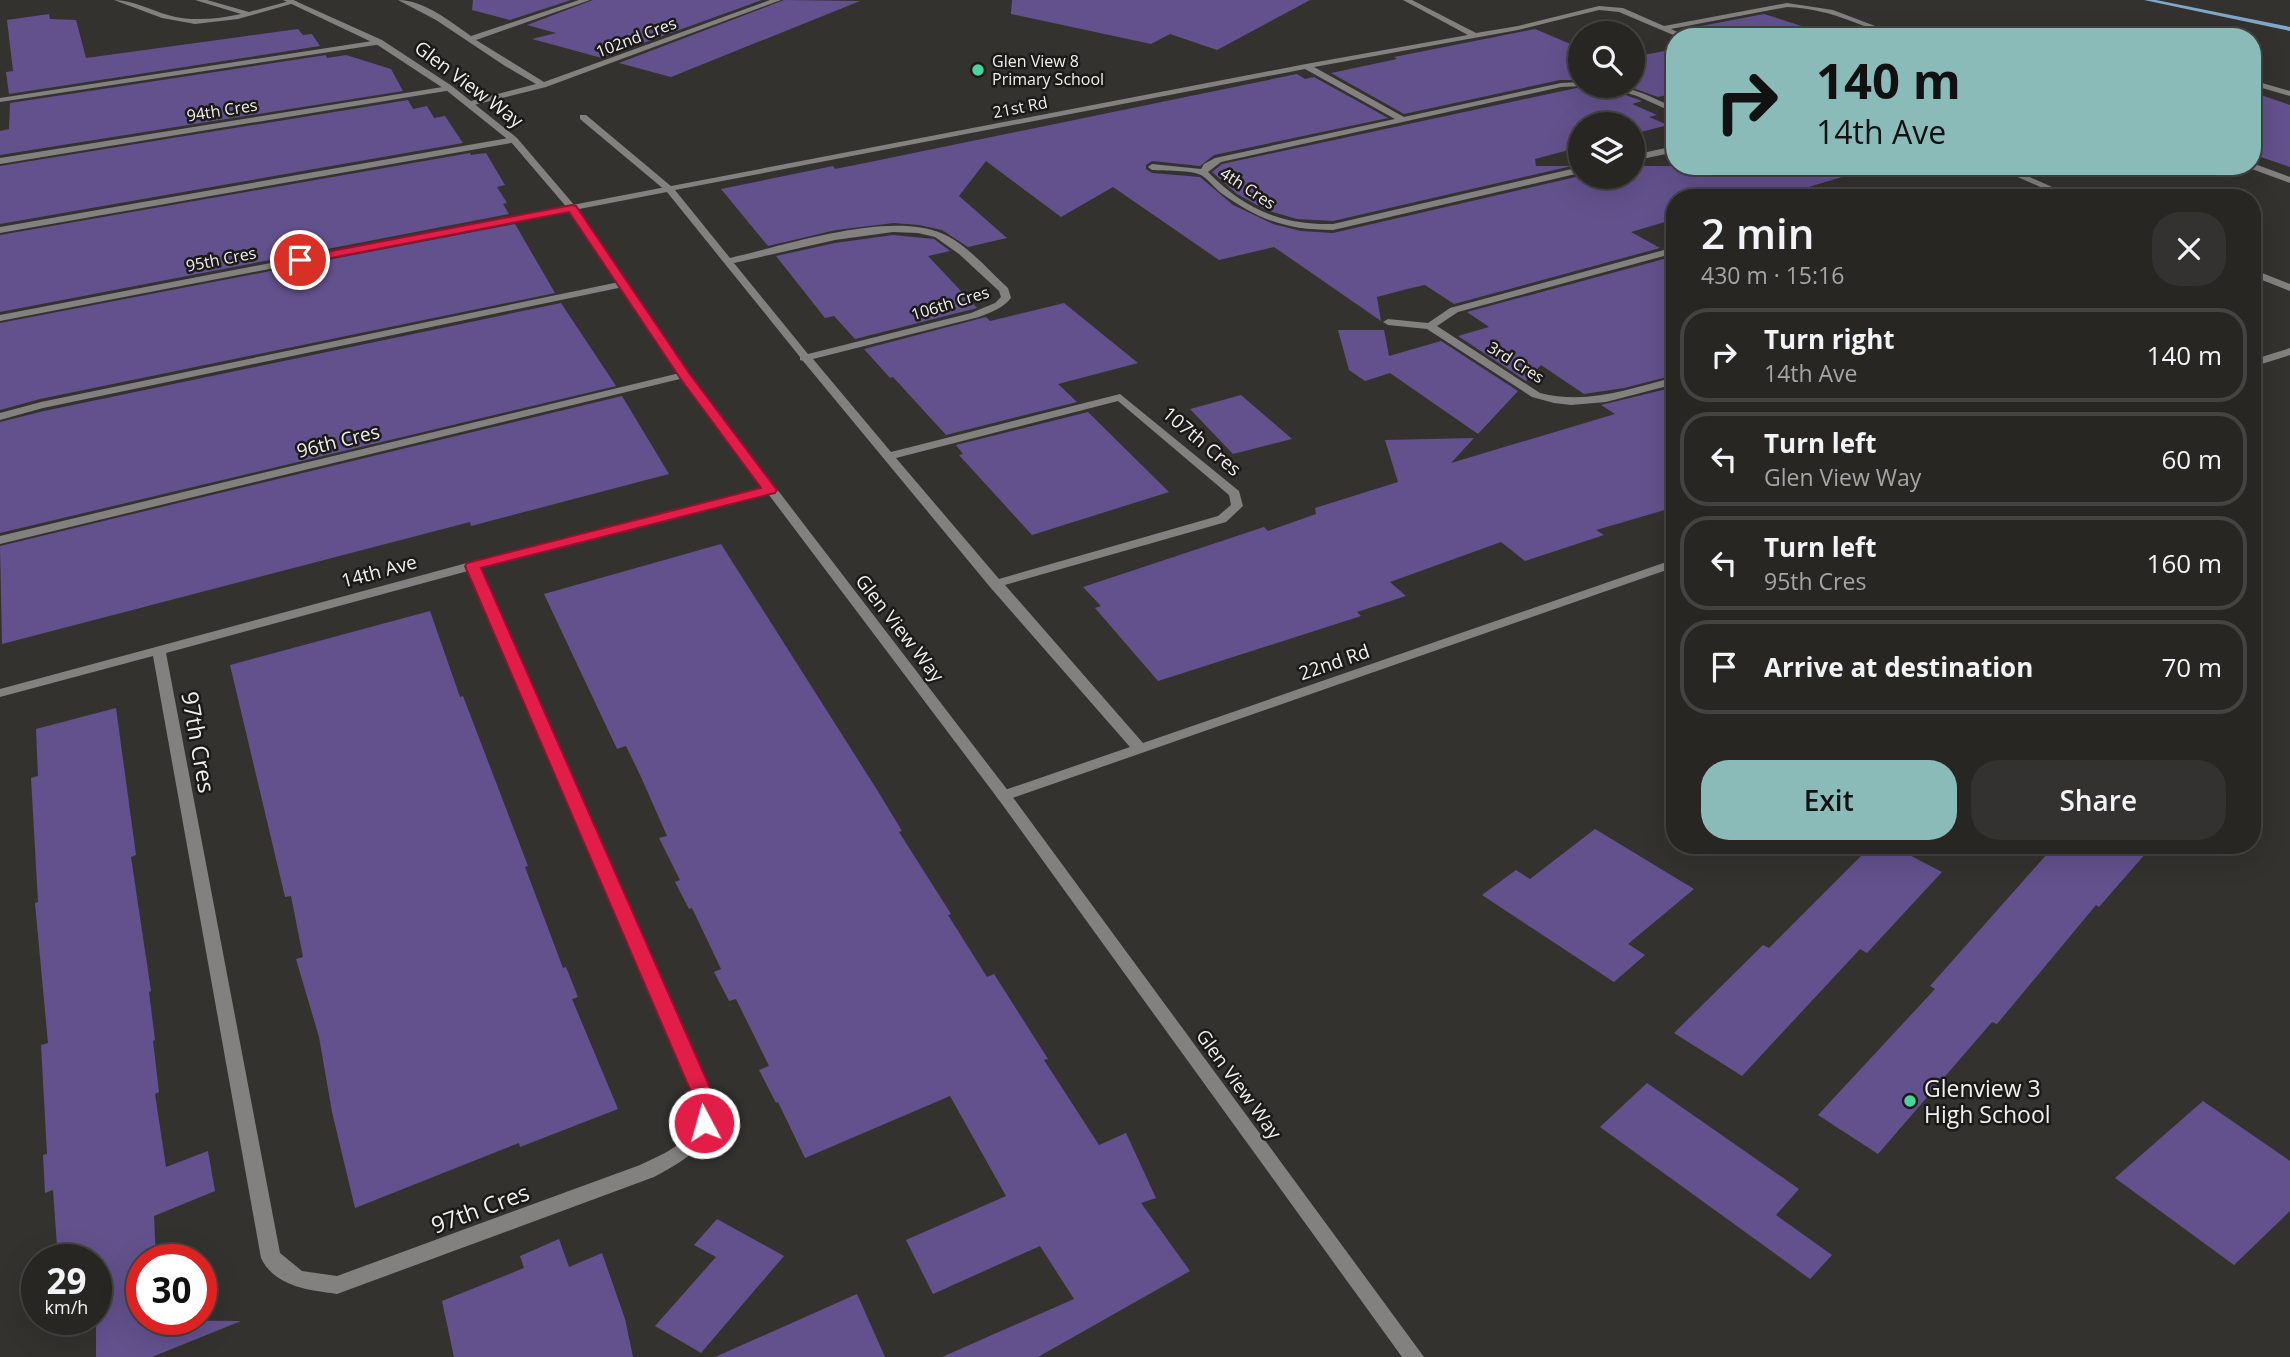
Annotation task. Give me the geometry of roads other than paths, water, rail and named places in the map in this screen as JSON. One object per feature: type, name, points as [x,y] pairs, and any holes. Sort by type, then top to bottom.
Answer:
[{"type":"street","points":[[117,0],[178,19],[203,21],[249,14],[290,1]]},
{"type":"street","points":[[199,0],[249,14]]},
{"type":"street","points":[[471,38],[586,0]]},
{"type":"street","name":"102nd Cres","points":[[470,104],[543,85],[777,0]]},
{"type":"street","points":[[1407,0],[1474,35]]},
{"type":"street","name":"Glen View Way","points":[[290,1],[379,42],[449,88],[514,140],[572,208],[684,375],[1004,796],[1414,1357]]},
{"type":"street","points":[[408,1],[471,38],[519,74],[543,85]]},
{"type":"street","points":[[1663,27],[1787,5],[1802,5],[1874,28]]},
{"type":"street","name":"21st Rd","points":[[572,208],[1306,66],[1518,28],[1599,8],[1620,10],[1666,28]]},
{"type":"street","points":[[0,100],[379,42]]},
{"type":"street","points":[[1306,66],[1402,119]]},
{"type":"street","name":"4th Cres","points":[[1568,85],[1218,160],[1207,166],[1203,172],[1212,182],[1267,219],[1307,228],[1333,227],[1568,173]]},
{"type":"street","points":[[2261,85],[2290,94]]},
{"type":"street","name":"94th Cres","points":[[0,161],[449,88]]},
{"type":"street","points":[[1645,96],[1666,107]]},
{"type":"street","points":[[583,117],[669,189],[804,358],[890,456],[995,584],[1141,750]]},
{"type":"street","points":[[0,230],[514,140]]},
{"type":"street","points":[[1645,155],[1666,151]]},
{"type":"street","points":[[1152,166],[1203,172]]},
{"type":"street","points":[[2261,169],[2290,180]]},
{"type":"street","points":[[2018,175],[2052,189]]},
{"type":"street","name":"95th Cres","points":[[0,318],[572,208]]},
{"type":"street","name":"106th Cres","points":[[727,262],[880,229],[923,230],[941,236],[1004,290],[1006,298],[999,305],[975,315],[804,358]]},
{"type":"street","points":[[1430,326],[1454,310],[1666,252]]},
{"type":"street","points":[[2261,276],[2290,288]]},
{"type":"street","points":[[0,416],[41,405],[624,284]]},
{"type":"street","name":"3rd Cres","points":[[1388,322],[1430,326],[1536,395],[1553,401],[1594,402],[1666,382]]},
{"type":"street","points":[[2261,361],[2290,351]]},
{"type":"street","name":"96th Cres","points":[[0,540],[684,375]]},
{"type":"street","name":"107th Cres","points":[[890,456],[1120,397],[1235,494],[1237,506],[1222,519],[995,584]]},
{"type":"street","name":"14th Ave","points":[[0,693],[472,566],[770,490]]},
{"type":"street","name":"97th Cres","points":[[159,652],[271,1258],[296,1279],[337,1285],[647,1171],[677,1155],[697,1139],[704,1123],[704,1099],[472,566]]},
{"type":"street","name":"22nd Rd","points":[[1004,796],[1666,566]]},
{"type":"waterway","points":[[2147,0],[2290,29]]},
{"type":"place","name":"Glen View 8 Primary School","points":[[978,70]]},
{"type":"place","name":"Glenview 3 High School","points":[[1910,1101]]}]
